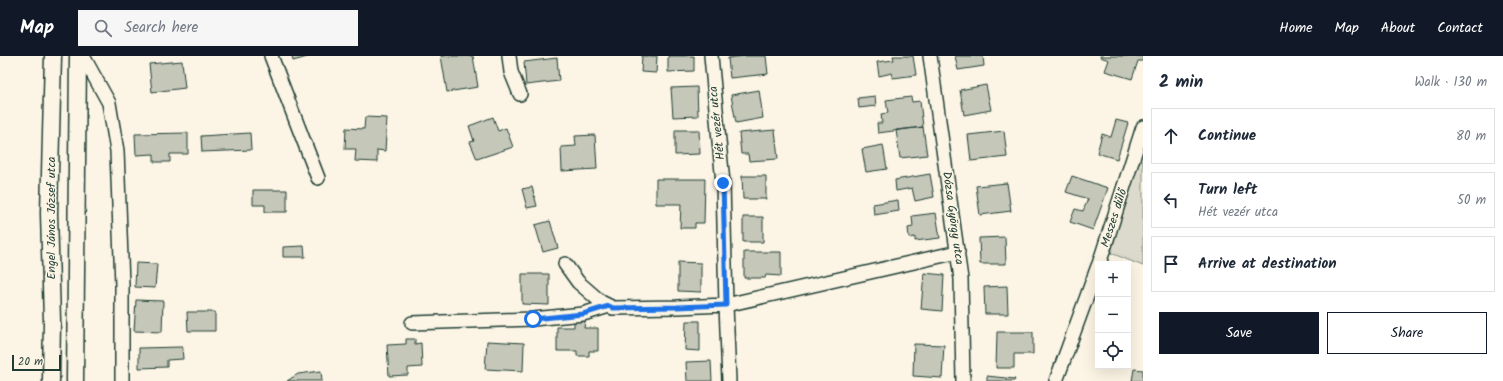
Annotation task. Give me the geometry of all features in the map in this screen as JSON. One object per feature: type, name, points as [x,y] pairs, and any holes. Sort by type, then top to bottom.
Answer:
[{"type":"street","name":"Engel János József utca","points":[[51,381],[52,321],[48,213],[53,56]]},
{"type":"street","name":"Engel János József utca","points":[[75,381],[78,56]]},
{"type":"street","points":[[82,56],[109,103],[117,151],[122,285],[122,381]]},
{"type":"street","points":[[271,56],[318,178]]},
{"type":"street","points":[[509,56],[511,72],[520,94]]},
{"type":"street","name":"Hét vezér utca","points":[[711,56],[723,183],[726,305],[730,381]]},
{"type":"street","name":"Dózsa György utca","points":[[930,56],[961,279],[963,381]]},
{"type":"street","name":"Meszes dűlő","points":[[1099,261],[1143,127]]},
{"type":"street","points":[[565,264],[578,282],[601,302],[613,308],[726,305],[958,252]]},
{"type":"street","name":"Meszes dűlő","points":[[1056,381],[1095,273]]},
{"type":"street","points":[[412,323],[533,319],[583,314],[609,306]]},
{"type":"shaded area","points":[[1143,136],[1143,266],[1111,253]]},
{"type":"building","points":[[292,56],[311,56],[293,61]]},
{"type":"building","points":[[441,56],[473,56],[478,87],[447,92]]},
{"type":"building","points":[[642,56],[657,56],[656,73],[641,72]]},
{"type":"building","points":[[668,56],[694,56],[694,71],[668,72]]},
{"type":"building","points":[[766,56],[768,74],[730,78],[728,58]]},
{"type":"building","points":[[893,56],[913,56],[916,75],[893,78],[892,73],[879,76],[877,62],[894,60]]},
{"type":"building","points":[[955,56],[983,56],[984,66],[958,70]]},
{"type":"building","points":[[1100,56],[1143,56],[1143,61],[1138,61],[1132,79],[1105,71],[1109,60]]},
{"type":"building","points":[[557,58],[559,81],[526,85],[524,62]]},
{"type":"building","points":[[182,61],[185,88],[152,92],[149,64]]},
{"type":"building","points":[[986,85],[991,110],[964,115],[960,90]]},
{"type":"building","points":[[697,87],[698,116],[673,117],[671,88]]},
{"type":"building","points":[[759,90],[763,118],[736,123],[731,95]]},
{"type":"building","points":[[875,96],[876,106],[859,108],[858,98]]},
{"type":"building","points":[[911,97],[912,102],[920,101],[923,127],[878,133],[877,123],[882,123],[881,114],[888,113],[886,100]]},
{"type":"building","points":[[365,117],[387,118],[385,151],[377,150],[377,162],[355,161],[356,149],[345,149],[346,128],[364,129]]},
{"type":"building","points":[[493,117],[498,131],[506,128],[513,147],[477,159],[470,142],[474,141],[469,126]]},
{"type":"building","points":[[1116,120],[1128,123],[1117,159],[1097,153],[1102,134],[1111,137]]},
{"type":"building","points":[[923,127],[927,155],[900,158],[896,130]]},
{"type":"building","points":[[675,130],[699,130],[700,154],[675,155]]},
{"type":"building","points":[[775,130],[778,159],[749,161],[748,154],[741,154],[739,133]]},
{"type":"building","points":[[1004,131],[1007,157],[971,161],[968,135]]},
{"type":"building","points":[[188,133],[188,154],[170,154],[170,162],[154,162],[154,154],[136,155],[135,134]]},
{"type":"building","points":[[250,133],[251,150],[202,152],[201,136]]},
{"type":"building","points":[[595,135],[597,169],[562,171],[561,147],[576,146],[575,136]]},
{"type":"building","points":[[883,145],[887,169],[866,172],[862,149]]},
{"type":"building","points":[[930,174],[934,197],[915,201],[912,188],[896,191],[895,180]]},
{"type":"building","points":[[742,176],[766,176],[766,199],[743,199]]},
{"type":"building","points":[[1072,176],[1108,188],[1093,230],[1070,222],[1075,209],[1083,211],[1088,199],[1066,192]]},
{"type":"building","points":[[656,179],[705,179],[704,223],[695,223],[695,228],[680,228],[681,204],[656,204]]},
{"type":"building","points":[[1007,183],[1011,211],[980,215],[976,186]]},
{"type":"building","points":[[532,187],[537,206],[527,208],[522,189]]},
{"type":"building","points":[[253,190],[287,190],[287,212],[265,212],[265,205],[253,205]]},
{"type":"building","points":[[898,200],[899,211],[874,215],[873,204]]},
{"type":"building","points":[[936,213],[940,238],[915,241],[915,237],[909,238],[908,228],[913,227],[912,216]]},
{"type":"building","points":[[743,217],[763,217],[763,242],[743,242]]},
{"type":"building","points":[[550,221],[558,248],[543,252],[535,225]]},
{"type":"building","points":[[1005,237],[1006,264],[980,264],[979,238]]},
{"type":"building","points":[[304,246],[305,257],[283,257],[283,247]]},
{"type":"building","points":[[744,252],[781,252],[781,276],[766,275],[765,278],[744,278]]},
{"type":"building","points":[[678,262],[701,263],[701,292],[678,291]]},
{"type":"building","points":[[136,263],[157,264],[155,288],[135,287]]},
{"type":"building","points":[[924,273],[944,275],[942,311],[921,309]]},
{"type":"building","points":[[522,274],[549,274],[549,305],[522,304]]},
{"type":"building","points":[[1007,286],[1008,314],[985,314],[984,287]]},
{"type":"building","points":[[136,300],[163,301],[162,332],[134,331]]},
{"type":"building","points":[[187,312],[215,312],[215,331],[188,331]]},
{"type":"building","points":[[574,321],[585,321],[584,328],[598,328],[598,351],[589,351],[589,356],[577,356],[577,351],[557,351],[557,327],[574,327]]},
{"type":"building","points":[[686,321],[700,321],[700,351],[685,350]]},
{"type":"building","points":[[997,332],[1033,332],[1033,354],[1014,354],[1014,368],[996,368]]},
{"type":"building","points":[[406,339],[415,339],[415,344],[421,343],[422,367],[408,368],[408,375],[389,376],[387,345],[406,344]]},
{"type":"building","points":[[487,341],[524,343],[523,371],[485,369]]},
{"type":"building","points":[[914,344],[944,345],[942,378],[913,376]]},
{"type":"building","points":[[182,347],[183,359],[167,360],[167,367],[139,368],[139,348]]},
{"type":"building","points":[[711,361],[712,381],[687,381],[686,362]]},
{"type":"building","points":[[1134,369],[1143,370],[1143,381],[1132,381]]},
{"type":"building","points":[[321,371],[322,381],[287,381],[298,374]]},
{"type":"building","points":[[987,376],[1015,379],[1014,381],[987,381]]},
{"type":"route","points":[[533,319],[583,314],[609,306],[613,308],[726,305],[723,183]]}]
